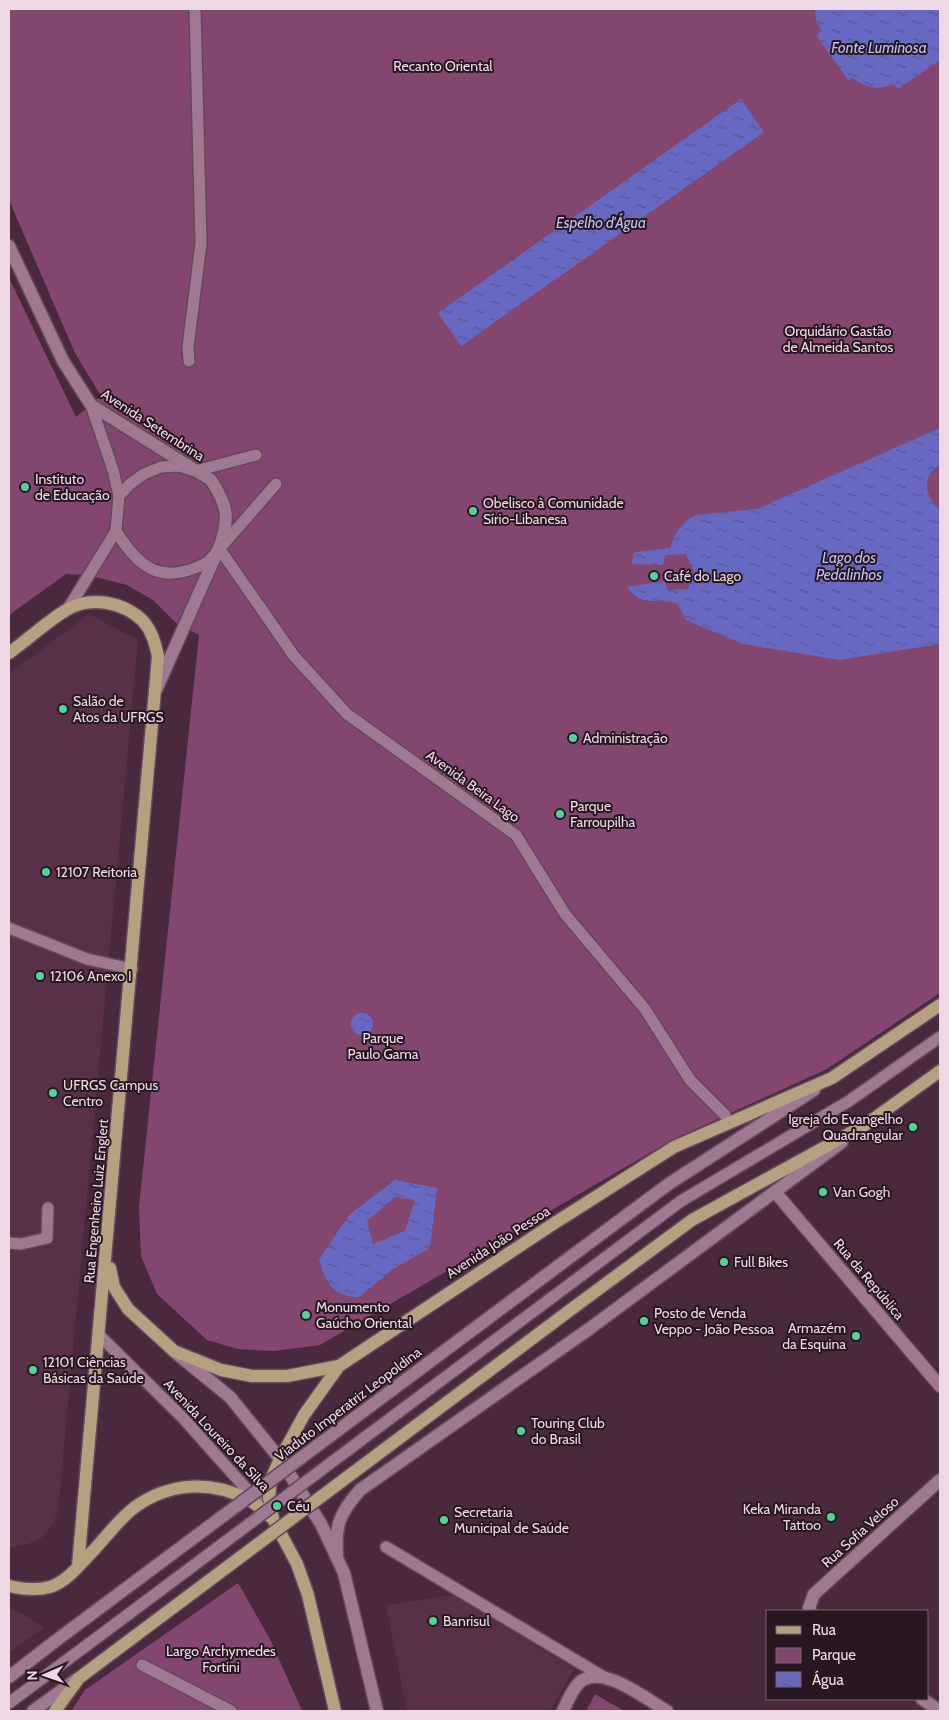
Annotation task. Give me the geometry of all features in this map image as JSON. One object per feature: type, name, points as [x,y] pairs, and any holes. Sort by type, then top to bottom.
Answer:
[{"type":"main road","name":"Avenida Setembrina","points":[[9,246],[63,361],[91,405],[211,480],[221,496],[226,512],[225,530],[219,548],[156,690]]},
{"type":"main road","name":"Rua Engenheiro Luiz Englert","points":[[68,609],[87,603],[106,602],[126,608],[143,621],[153,638],[158,656],[100,1336],[78,1566]]},
{"type":"main road","points":[[9,653],[68,609]]},
{"type":"main road","name":"Avenida João Pessoa","points":[[670,1183],[832,1078],[940,1005]]},
{"type":"main road","points":[[337,1556],[336,1533],[340,1516],[360,1490],[589,1329],[940,1071]]},
{"type":"main road","name":"Avenida João Pessoa","points":[[174,1351],[221,1370],[252,1376],[287,1376],[340,1366],[550,1226],[674,1147],[832,1078]]},
{"type":"main road","points":[[33,1711],[692,1220],[866,1125]]},
{"type":"main road","name":"Viaduto Imperatriz Leopoldina","points":[[49,1646],[670,1183]]},
{"type":"main road","name":"Rua da República","points":[[775,1192],[940,1386]]},
{"type":"main road","name":"Avenida Loureiro da Silva","points":[[107,1253],[114,1286],[128,1309],[174,1351],[230,1397],[280,1459],[321,1524],[344,1573],[377,1711]]},
{"type":"main road","points":[[273,1520],[269,1498],[271,1479],[304,1415],[340,1366]]},
{"type":"main road","name":"Rua Sofia Veloso","points":[[810,1610],[814,1594],[940,1480]]},
{"type":"main road","points":[[9,1586],[31,1590],[50,1587],[68,1577],[134,1508],[161,1492],[186,1486],[224,1489],[251,1501],[273,1520]]},
{"type":"main road","name":"Avenida Loureiro da Silva","points":[[273,1520],[297,1564],[308,1595],[335,1711]]},
{"type":"main road","points":[[9,1677],[49,1646]]},
{"type":"main road","points":[[563,1711],[579,1683],[590,1676],[602,1676],[667,1711]]},
{"type":"main road","points":[[55,1711],[78,1678]]},
{"type":"main road","points":[[924,1700],[940,1711]]},
{"type":"lane","points":[[189,361],[188,347],[201,244],[195,9]]},
{"type":"lane","points":[[68,609],[116,531],[119,496],[113,470],[91,405]]},
{"type":"lane","points":[[119,496],[144,474],[161,467],[179,466],[195,471],[256,455]]},
{"type":"lane","points":[[116,531],[129,552],[142,564],[158,572],[176,574],[193,570],[208,562],[276,484]]},
{"type":"lane","name":"Avenida Beira Lago","points":[[219,548],[294,656],[348,714],[516,835],[565,914],[645,1009],[690,1080],[725,1115]]},
{"type":"lane","points":[[9,928],[87,959],[132,969]]},
{"type":"lane","points":[[9,1703],[681,1201],[849,1101],[940,1037]]},
{"type":"lane","points":[[9,1243],[21,1244],[47,1238],[48,1208]]},
{"type":"lane","name":"Avenida Loureiro da Silva","points":[[100,1336],[183,1418],[235,1474],[273,1520]]},
{"type":"lane","points":[[386,1547],[602,1676]]},
{"type":"lane","points":[[9,1683],[49,1646]]},
{"type":"lane","points":[[142,1665],[231,1711]]},
{"type":"lane","points":[[10,1711],[56,1668]]},
{"type":"shaded area","name":"UFRGS Campus Centro","points":[[89,614],[138,640],[58,1512],[51,1527],[41,1538],[28,1544],[9,1547],[9,674]]},
{"type":"shaded area","points":[[454,1595],[574,1669],[550,1711],[407,1711],[386,1605]]},
{"type":"shaded area","points":[[9,1607],[45,1627],[9,1653]]},
{"type":"green space","name":"Parque Farroupilha","points":[[9,9],[940,9],[940,993],[827,1069],[672,1140],[320,1345],[274,1351],[238,1349],[207,1340],[157,1294],[141,1256],[139,1207],[199,635],[177,624],[153,600],[127,585],[87,575],[66,574],[9,615],[9,278],[76,417],[101,396],[75,353],[9,200]]},
{"type":"green space","name":"Largo Archymedes Fortini","points":[[238,1583],[270,1639],[302,1711],[71,1711],[85,1690]]},
{"type":"green space","points":[[595,1694],[624,1711],[586,1711]]},
{"type":"water","name":"Fonte Luminosa","points":[[815,9],[940,9],[940,60],[898,89],[894,84],[877,88],[863,84],[853,78],[848,80],[816,35],[822,31],[816,21]]},
{"type":"water","name":"Espelho d'Água","points":[[741,99],[764,132],[461,346],[438,313]]},
{"type":"water","name":"Lago dos Pedalinhos","points":[[940,428],[940,464],[930,475],[927,487],[931,499],[940,510],[940,644],[839,660],[743,644],[686,620],[677,603],[644,600],[638,598],[627,587],[664,581],[668,590],[688,589],[694,571],[686,554],[665,555],[663,565],[631,564],[635,552],[670,548],[676,533],[685,522],[695,515],[757,509]]},
{"type":"water","points":[[362,1013],[370,1016],[373,1024],[370,1032],[362,1035],[354,1032],[351,1024],[354,1016]]},
{"type":"water","points":[[395,1180],[437,1188],[430,1248],[393,1269],[359,1297],[336,1291],[327,1281],[319,1259],[350,1214]],"holes":[[[395,1197],[415,1200],[405,1231],[373,1244],[367,1221]]]},
{"type":"place","name":"Instituto de Educação","points":[[25,487]]},
{"type":"place","name":"Obelisco à Comunidade Sírio-Libanesa","points":[[473,511]]},
{"type":"place","name":"Café do Lago","points":[[654,576]]},
{"type":"place","name":"Salão de Atos da UFRGS","points":[[63,709]]},
{"type":"place","name":"Administração","points":[[573,738]]},
{"type":"place","name":"Parque Farroupilha","points":[[560,814]]},
{"type":"place","name":"12107 Reitoria","points":[[46,872]]},
{"type":"place","name":"12106 Anexo I","points":[[40,976]]},
{"type":"place","name":"UFRGS Campus Centro","points":[[53,1093]]},
{"type":"place","name":"Igreja do Evangelho Quadrangular","points":[[913,1127]]},
{"type":"place","name":"Van Gogh","points":[[823,1192]]},
{"type":"place","name":"Full Bikes","points":[[724,1262]]},
{"type":"place","name":"Monumento Gaúcho Oriental","points":[[306,1315]]},
{"type":"place","name":"Posto de Venda Veppo - João Pessoa","points":[[644,1321]]},
{"type":"place","name":"Armazém da Esquina","points":[[856,1336]]},
{"type":"place","name":"12101 Ciências Básicas da Saúde","points":[[33,1370]]},
{"type":"place","name":"Touring Club do Brasil","points":[[521,1431]]},
{"type":"place","name":"Céu","points":[[277,1506]]},
{"type":"place","name":"Keka Miranda Tattoo","points":[[831,1517]]},
{"type":"place","name":"Secretaria Municipal de Saúde","points":[[444,1520]]},
{"type":"place","name":"Banrisul","points":[[433,1621]]},
{"type":"park label","name":"Recanto Oriental","points":[[443,66]]},
{"type":"park label","name":"Orquidário Gastão de Almeida Santos","points":[[838,340]]},
{"type":"park label","name":"Parque Paulo Gama","points":[[383,1046]]}]
